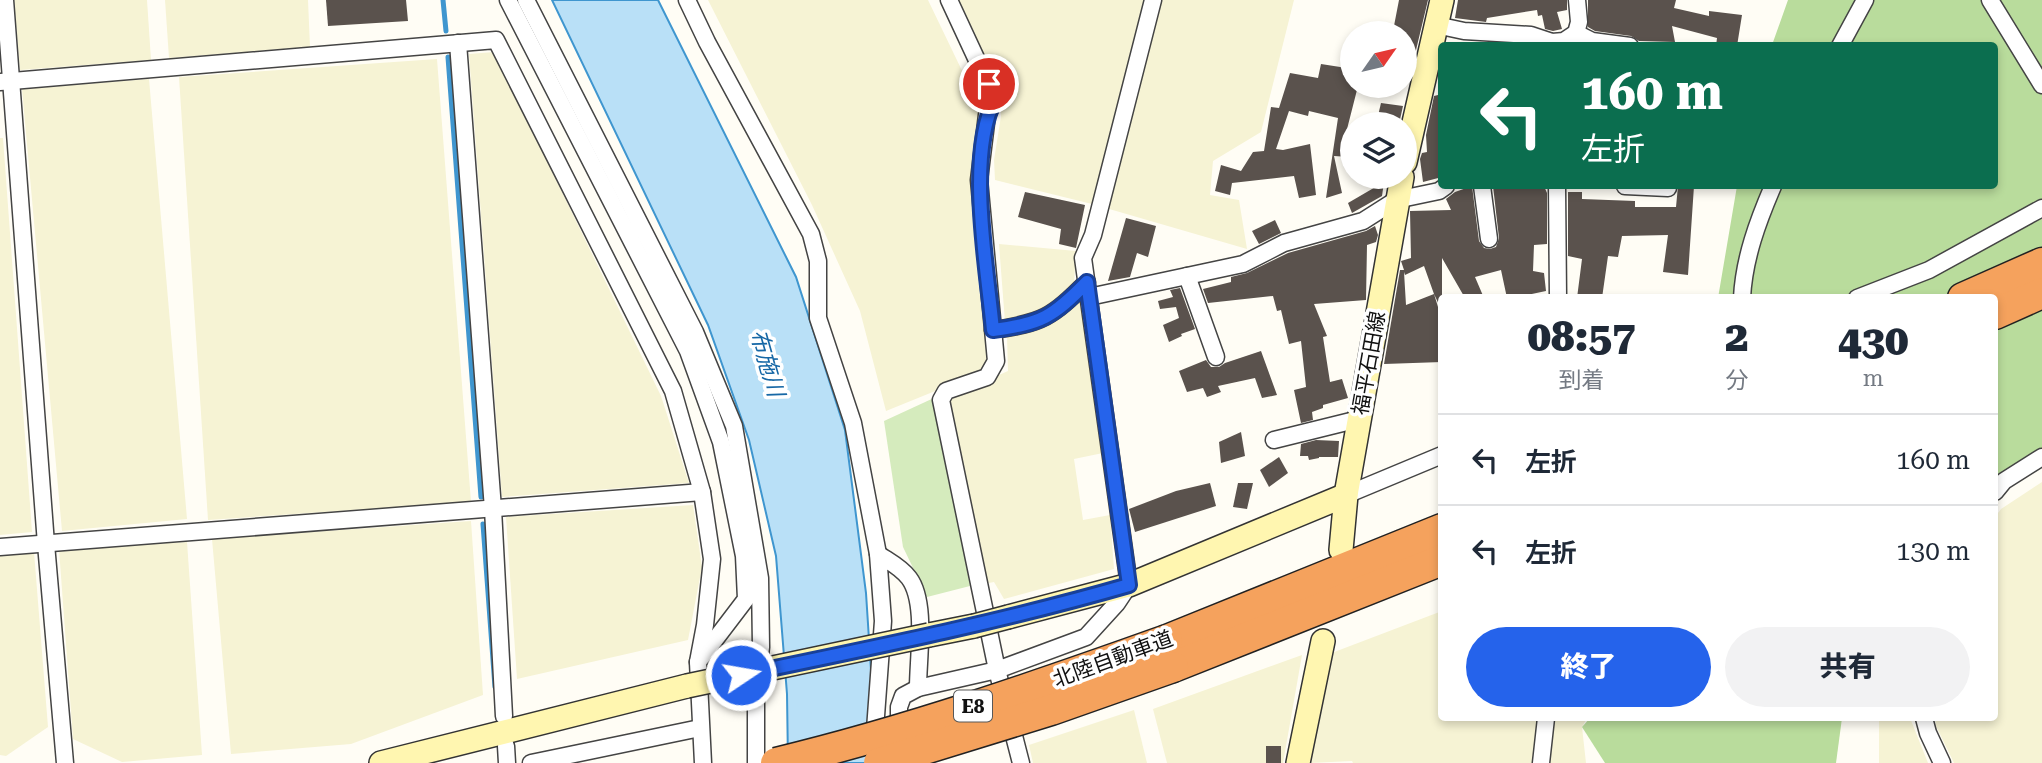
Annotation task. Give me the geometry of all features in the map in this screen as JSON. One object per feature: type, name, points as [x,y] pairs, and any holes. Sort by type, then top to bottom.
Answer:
[{"type":"highway","points":[[1972,294],[2042,262]]},
{"type":"highway","points":[[1998,313],[2042,293]]},
{"type":"highway","name":"北陸自動車道","points":[[876,763],[1051,710],[1438,531]]},
{"type":"highway","name":"北陸自動車道","points":[[776,763],[923,722],[1043,684],[1170,654],[1438,561]]},
{"type":"street","points":[[5,0],[6,81],[65,763]]},
{"type":"street","points":[[508,0],[688,351],[721,442],[744,556],[746,599],[698,662]]},
{"type":"street","points":[[526,0],[695,332],[734,426],[761,578],[756,763]]},
{"type":"street","points":[[687,0],[811,234],[818,261],[818,317],[853,423],[878,554],[883,621],[876,763]]},
{"type":"street","points":[[949,0],[995,99],[987,115],[979,180],[996,361],[987,377],[946,391],[941,400],[996,670],[1021,763]]},
{"type":"street","points":[[900,763],[899,707],[903,696],[918,688],[996,670],[1086,637],[1118,603],[1129,585],[1083,258],[1093,235],[1153,0]]},
{"type":"street","points":[[1416,112],[1443,0]]},
{"type":"street","points":[[1560,42],[1576,33],[1579,22],[1577,0]]},
{"type":"street","points":[[1842,42],[1865,0]]},
{"type":"street","points":[[1990,0],[2042,85]]},
{"type":"street","points":[[1436,25],[1465,38],[1531,35],[1547,42]]},
{"type":"street","points":[[1576,33],[1600,42]]},
{"type":"street","points":[[6,81],[496,40],[673,391],[702,492],[712,559],[698,662],[703,763]]},
{"type":"street","points":[[458,43],[493,509],[504,716]]},
{"type":"street","name":"福平石田線","points":[[1340,551],[1346,495],[1399,189]]},
{"type":"street","points":[[993,330],[1022,326],[1044,319],[1088,289],[1187,276],[1242,264],[1284,243],[1363,221],[1396,200],[1442,189]]},
{"type":"street","points":[[1482,189],[1489,239]]},
{"type":"street","points":[[1557,189],[1558,294]]},
{"type":"street","points":[[1742,294],[1756,227],[1772,189]]},
{"type":"street","points":[[1867,294],[1929,270],[2042,208]]},
{"type":"street","points":[[1187,276],[1216,357]]},
{"type":"street","points":[[1274,440],[1359,419]]},
{"type":"street","points":[[381,763],[687,686],[974,626],[1129,585],[1438,457]]},
{"type":"street","points":[[1998,488],[2004,481],[2042,457]]},
{"type":"street","points":[[0,547],[702,492]]},
{"type":"street","points":[[878,554],[909,577],[918,594],[918,688]]},
{"type":"street","points":[[1298,763],[1323,641]]},
{"type":"street","points":[[1541,763],[1546,721]]},
{"type":"street","points":[[1925,721],[1942,763]]},
{"type":"street","points":[[531,763],[700,728]]},
{"type":"street","points":[[506,746],[507,763]]},
{"type":"shaded area","points":[[14,0],[147,0],[151,60],[20,70]]},
{"type":"shaded area","points":[[165,0],[308,0],[310,47],[169,58]]},
{"type":"shaded area","points":[[708,0],[928,0],[979,106],[972,183],[989,359],[982,372],[886,411],[860,311],[812,205]]},
{"type":"shaded area","points":[[958,0],[1294,0],[1261,132],[1213,161],[1210,195],[1239,200],[1247,249],[1092,204],[995,180],[994,160],[1001,116],[1000,96]]},
{"type":"shaded area","points":[[494,52],[661,396],[689,483],[502,497],[469,54]]},
{"type":"shaded area","points":[[437,59],[471,502],[208,520],[179,77]]},
{"type":"shaded area","points":[[149,79],[187,519],[62,531],[22,89]]},
{"type":"shaded area","points":[[0,138],[3,138],[32,532],[0,535]]},
{"type":"shaded area","points":[[999,244],[1076,251],[1074,284],[1054,306],[1034,317],[1005,322]]},
{"type":"shaded area","points":[[1082,300],[1103,453],[1074,459],[1083,520],[1110,515],[1114,569],[1004,599],[994,582],[983,584],[950,397],[1008,371],[1007,337],[1063,314]]},
{"type":"shaded area","points":[[2042,482],[2042,763],[1954,763],[1935,721],[1998,721],[1998,513]]},
{"type":"shaded area","points":[[693,505],[702,567],[688,640],[517,679],[506,517]]},
{"type":"shaded area","points":[[471,521],[483,695],[351,744],[231,754],[212,539]]},
{"type":"shaded area","points":[[187,542],[202,755],[122,762],[73,739],[59,549]]},
{"type":"shaded area","points":[[34,552],[48,727],[6,756],[0,755],[0,554]]},
{"type":"shaded area","points":[[1438,613],[1438,721],[1585,721],[1582,727],[1586,763],[1310,763],[1329,654]]},
{"type":"shaded area","points":[[1302,655],[1283,763],[1167,763],[1153,709]]},
{"type":"shaded area","points":[[1134,710],[1147,763],[1033,763],[1029,745]]},
{"type":"shaded area","points":[[1879,721],[1911,721],[1928,763],[1879,763]]},
{"type":"green space","points":[[1788,0],[2042,0],[2042,468],[1998,484],[1998,294],[1719,294],[1736,189],[1998,189],[1998,42],[1773,42]]},
{"type":"green space","points":[[936,397],[970,586],[927,597],[903,547],[884,421]]},
{"type":"green space","points":[[1587,721],[1842,721],[1836,763],[1605,763],[1582,727]]},
{"type":"water","name":"布施川","points":[[552,0],[658,0],[796,277],[845,430],[866,593],[877,763],[788,763],[787,694],[776,556],[749,440],[708,325]]},
{"type":"building","points":[[326,0],[406,0],[408,21],[328,26]]},
{"type":"building","points":[[1399,0],[1428,0],[1418,42],[1418,21],[1395,21]]},
{"type":"building","points":[[1458,0],[1567,0],[1567,10],[1557,12],[1562,29],[1553,31],[1545,29],[1542,15],[1538,16],[1537,10],[1487,18],[1486,22],[1455,18]]},
{"type":"building","points":[[1588,0],[1676,0],[1674,8],[1709,16],[1709,11],[1742,15],[1738,42],[1716,42],[1717,38],[1672,26],[1675,42],[1639,41],[1631,36],[1595,31],[1588,27]]},
{"type":"building","points":[[1321,64],[1340,67],[1340,98],[1355,98],[1351,112],[1340,112],[1340,156],[1334,156],[1342,193],[1326,198],[1338,118],[1309,111],[1308,116],[1289,111],[1276,149],[1310,144],[1316,195],[1299,198],[1294,176],[1232,183],[1230,195],[1215,191],[1221,165],[1241,171],[1253,152],[1264,151],[1271,107],[1279,108],[1290,73],[1318,78]]},
{"type":"building","points":[[1438,95],[1438,178],[1423,182],[1420,159],[1422,153],[1427,152],[1426,135],[1434,96]]},
{"type":"building","points":[[1381,103],[1403,106],[1402,112],[1379,112]]},
{"type":"building","points":[[1372,189],[1383,189],[1382,196],[1352,213],[1348,203]]},
{"type":"building","points":[[1472,189],[1479,241],[1484,248],[1490,249],[1496,247],[1499,238],[1493,189],[1545,189],[1547,244],[1534,245],[1533,271],[1544,273],[1546,291],[1506,294],[1501,270],[1475,277],[1482,294],[1463,294],[1442,258],[1442,294],[1438,294],[1438,302],[1434,294],[1438,307],[1438,362],[1384,364],[1400,270],[1404,270],[1401,261],[1411,258],[1410,211],[1451,210],[1446,199],[1455,192]],"holes":[[[1424,266],[1434,294],[1406,305],[1404,272],[1405,275]]]},
{"type":"building","points":[[1678,189],[1694,189],[1688,275],[1663,272],[1668,235],[1622,236],[1618,257],[1608,256],[1603,294],[1578,294],[1582,259],[1568,256],[1568,192],[1582,192],[1582,199],[1635,201],[1635,207],[1676,207]]},
{"type":"building","points":[[1025,192],[1085,205],[1076,248],[1059,244],[1061,229],[1018,217]]},
{"type":"building","points":[[1126,218],[1156,226],[1148,257],[1137,253],[1130,277],[1108,281]]},
{"type":"building","points":[[1275,220],[1281,233],[1259,244],[1252,231]]},
{"type":"building","points":[[1375,226],[1378,235],[1376,242],[1367,245],[1366,300],[1314,304],[1327,336],[1323,337],[1330,382],[1342,379],[1348,398],[1323,405],[1323,408],[1312,412],[1313,420],[1301,423],[1294,390],[1306,387],[1301,341],[1289,344],[1281,310],[1277,311],[1273,296],[1208,303],[1203,289],[1231,282],[1231,277],[1247,273],[1288,253],[1366,231]]},
{"type":"building","points":[[1180,288],[1195,329],[1169,342],[1163,325],[1179,318],[1176,307],[1160,309],[1158,301],[1173,297],[1170,290]]},
{"type":"building","points":[[1261,351],[1277,395],[1262,398],[1255,378],[1218,386],[1221,392],[1207,397],[1203,388],[1187,392],[1179,371],[1206,360],[1211,367],[1219,367]]},
{"type":"building","points":[[1241,432],[1245,456],[1221,463],[1219,442]]},
{"type":"building","points":[[1316,440],[1339,441],[1338,457],[1309,460],[1308,456],[1300,456],[1301,444]]},
{"type":"building","points":[[1279,457],[1288,473],[1269,487],[1260,470]]},
{"type":"building","points":[[1210,483],[1216,506],[1135,532],[1129,509],[1176,491]]},
{"type":"building","points":[[1238,483],[1253,483],[1247,509],[1233,507]]},
{"type":"building","points":[[1266,746],[1281,746],[1281,763],[1266,763]]},
{"type":"waterway","points":[[443,0],[446,31]]},
{"type":"waterway","points":[[448,57],[481,497]]},
{"type":"waterway","points":[[483,524],[495,687]]},
{"type":"route","points":[[741,675],[945,633],[1129,585],[1087,282],[1044,319],[1022,326],[993,330],[979,180],[987,115],[995,99],[989,84]]}]
